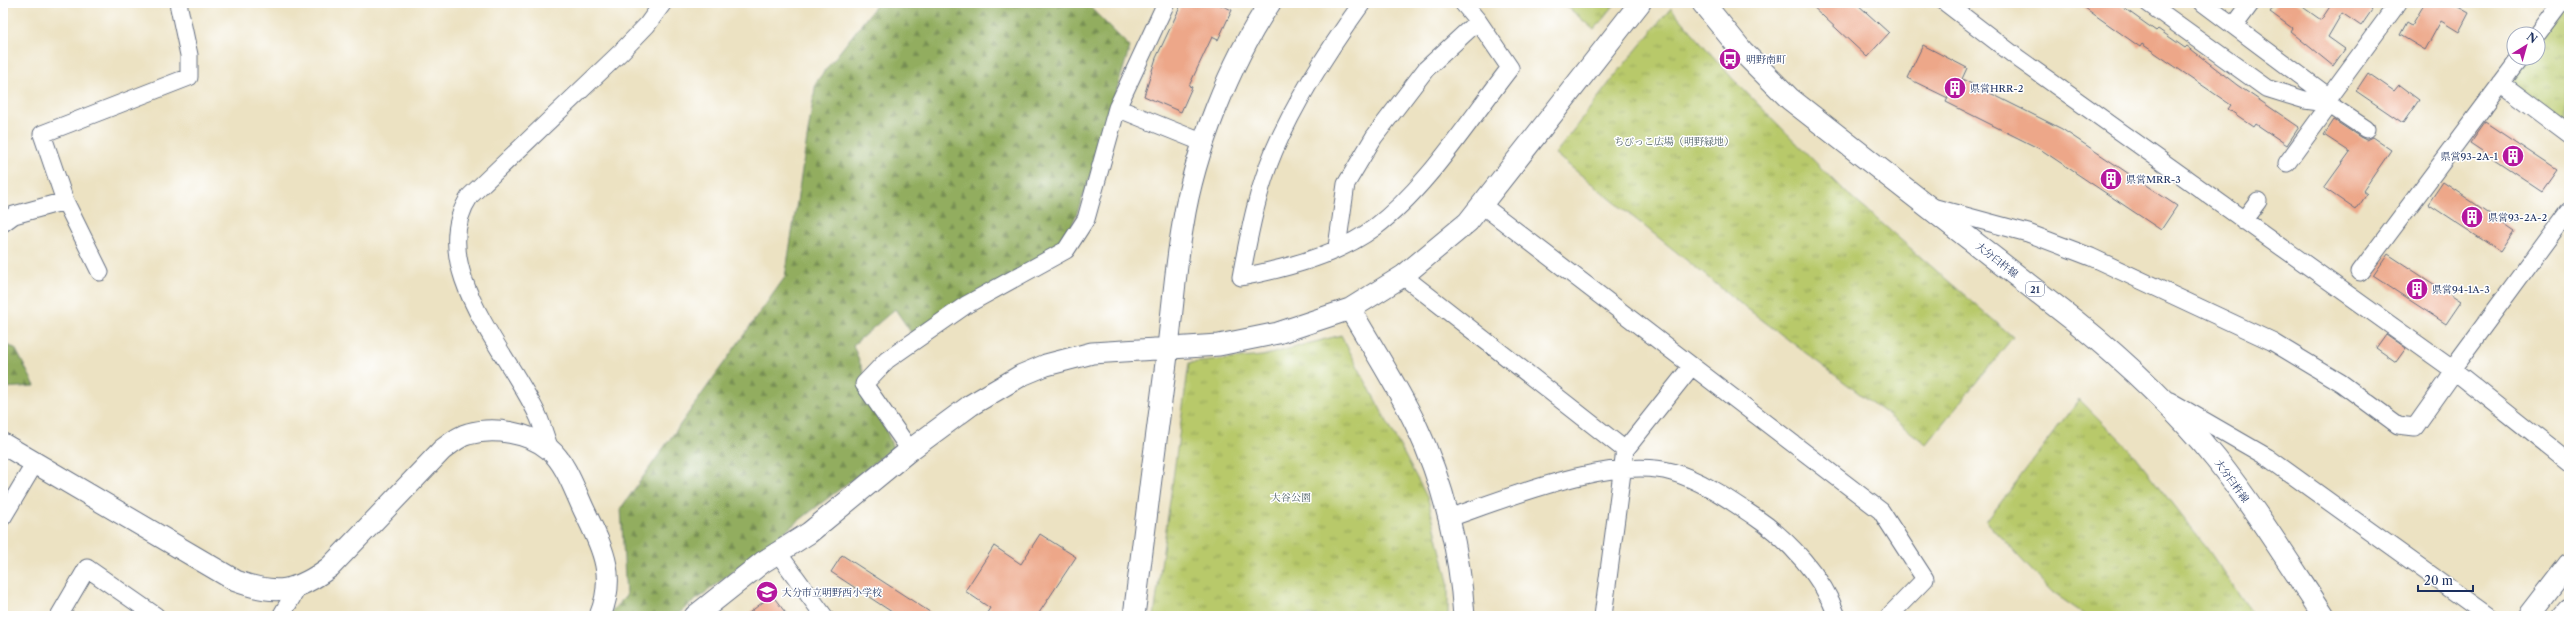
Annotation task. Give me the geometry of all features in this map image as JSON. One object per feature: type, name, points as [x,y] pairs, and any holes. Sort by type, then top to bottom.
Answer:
[{"type":"main road","name":"大分臼杵線","points":[[1703,3],[1742,51],[1790,99],[2087,330],[2121,358],[2160,396],[2239,489],[2324,616]]},
{"type":"street","points":[[100,272],[65,201],[42,134],[189,77],[189,55],[178,3]]},
{"type":"street","points":[[600,616],[607,599],[608,589],[606,559],[562,464],[550,449],[539,417],[475,307],[463,277],[457,252],[458,221],[462,209],[470,196],[621,52],[663,3]]},
{"type":"street","points":[[910,450],[864,384],[887,360],[966,305],[1066,250],[1086,219],[1117,108],[1166,3]]},
{"type":"street","points":[[1134,616],[1183,224],[1204,143],[1226,87],[1252,33],[1270,3]]},
{"type":"street","points":[[1362,3],[1328,51],[1299,98],[1273,152],[1254,213],[1241,277],[1287,268],[1337,247],[1374,228],[1407,197],[1510,68],[1478,21],[1463,3]]},
{"type":"street","points":[[694,616],[778,553],[810,533],[910,450],[996,388],[1046,365],[1092,353],[1168,349],[1251,340],[1317,322],[1350,309],[1403,276],[1452,236],[1482,205],[1640,3]]},
{"type":"street","points":[[1946,3],[2019,59],[2243,221],[2452,369],[2569,462]]},
{"type":"street","points":[[2148,3],[2266,88],[2299,98],[2328,100]]},
{"type":"street","points":[[2203,3],[2366,129]]},
{"type":"street","points":[[2234,26],[2251,3]]},
{"type":"street","points":[[2287,162],[2325,110],[2328,100],[2398,3]]},
{"type":"street","points":[[2544,26],[2561,3]]},
{"type":"street","points":[[1337,247],[1346,184],[1374,137],[1426,69],[1478,21]]},
{"type":"street","points":[[2360,272],[2514,66]]},
{"type":"street","points":[[2501,83],[2569,134]]},
{"type":"street","points":[[1117,108],[1204,143]]},
{"type":"street","points":[[3,223],[14,215],[65,201]]},
{"type":"street","points":[[1920,201],[1939,210],[1961,214],[2028,233],[2091,257],[2273,342],[2341,383],[2398,425],[2415,427],[2449,379],[2452,369],[2569,210]]},
{"type":"street","points":[[2243,221],[2258,201]]},
{"type":"street","points":[[1482,205],[1691,367],[1881,511],[1925,579],[1889,616]]},
{"type":"street","points":[[1403,276],[1625,450]]},
{"type":"street","points":[[1350,309],[1416,426],[1449,518],[1458,559],[1464,616]]},
{"type":"street","points":[[1603,616],[1621,468],[1625,450],[1691,367]]},
{"type":"street","points":[[2160,396],[2267,457],[2488,616]]},
{"type":"street","points":[[3,444],[236,581],[254,588],[273,591],[298,587],[309,582],[330,567],[442,450],[460,438],[481,431],[498,431],[530,439],[550,449]]},
{"type":"street","points":[[3,517],[35,463]]},
{"type":"street","points":[[1449,518],[1550,485],[1621,468],[1648,468],[1686,478],[1712,488],[1768,526],[1818,579],[1837,616]]},
{"type":"street","points":[[778,553],[824,616]]},
{"type":"street","points":[[2530,616],[2569,564]]},
{"type":"street","points":[[59,616],[87,568],[156,616]]},
{"type":"street","points":[[281,616],[298,587]]},
{"type":"street","points":[[2564,616],[2569,610]]},
{"type":"green space","points":[[878,3],[1086,3],[1130,47],[1085,192],[1064,246],[914,337],[895,309],[853,345],[893,448],[675,616],[607,616],[626,596],[621,508],[785,277],[816,82]]},
{"type":"green space","points":[[1563,3],[1616,3],[1594,30]]},
{"type":"green space","points":[[2569,4],[2569,130],[2512,81],[2523,66],[2546,66],[2546,34]]},
{"type":"green space","name":"ちびっこ広場（明野緑地）","points":[[1671,8],[1732,78],[1841,188],[2013,337],[1926,444],[1737,301],[1555,154],[1613,78]]},
{"type":"green space","name":"大谷公園","points":[[1341,335],[1428,499],[1448,582],[1448,616],[1154,616],[1189,363],[1262,356]]},
{"type":"green space","points":[[3,344],[15,348],[35,386],[3,388]]},
{"type":"green space","points":[[2079,399],[2130,450],[2209,551],[2254,616],[2087,616],[2052,592],[1986,522]]},
{"type":"building","points":[[1182,3],[1216,3],[1232,10],[1218,40],[1212,37],[1189,86],[1192,87],[1181,112],[1144,96],[1156,58]]},
{"type":"building","points":[[1809,3],[1856,3],[1889,33],[1867,57]]},
{"type":"building","points":[[2078,3],[2117,3],[2156,31],[2158,29],[2185,48],[2187,46],[2237,85],[2299,127],[2287,145],[2256,124],[2254,127],[2228,109],[2231,105],[2142,44],[2140,47]]},
{"type":"building","points":[[2277,3],[2297,3],[2321,20],[2331,5],[2327,3],[2362,3],[2372,10],[2361,26],[2342,13],[2328,37],[2345,49],[2333,66],[2290,31],[2292,28],[2270,12]]},
{"type":"building","points":[[2425,3],[2451,3],[2469,13],[2459,32],[2441,21],[2425,50],[2400,35],[2407,22],[2412,25]]},
{"type":"building","points":[[1923,45],[1967,68],[1962,79],[2062,129],[2177,206],[2161,230],[2040,149],[1946,102],[1948,98],[1907,78]]},
{"type":"building","points":[[2368,73],[2394,91],[2399,85],[2419,100],[2403,123],[2356,91]]},
{"type":"building","points":[[2334,120],[2360,137],[2366,140],[2372,137],[2391,150],[2363,191],[2367,194],[2356,210],[2324,188],[2350,152],[2324,135]]},
{"type":"building","name":"県営93-2A-1","points":[[2485,122],[2557,170],[2542,191],[2470,143]]},
{"type":"building","name":"県営93-2A-2","points":[[2443,182],[2515,231],[2501,252],[2428,204]]},
{"type":"building","name":"県営94-1A-3","points":[[2388,254],[2461,302],[2446,324],[2373,276]]},
{"type":"building","points":[[2386,334],[2406,348],[2396,362],[2376,348]]},
{"type":"building","points":[[1040,534],[1076,557],[1037,616],[985,616],[990,608],[965,591],[994,546],[1021,564]]},
{"type":"building","points":[[842,555],[936,616],[898,616],[831,572]]},
{"type":"building","points":[[772,595],[788,616],[745,616]]},
{"type":"place","name":"明野南町","points":[[1730,59]]},
{"type":"place","name":"県営HRR-2","points":[[1955,88]]},
{"type":"place","name":"県営93-2A-1","points":[[2513,156]]},
{"type":"place","name":"県営MRR-3","points":[[2111,179]]},
{"type":"place","name":"県営93-2A-2","points":[[2472,217]]},
{"type":"place","name":"県営94-1A-3","points":[[2417,289]]},
{"type":"place","name":"大分市立明野西小学校","points":[[767,592]]}]
